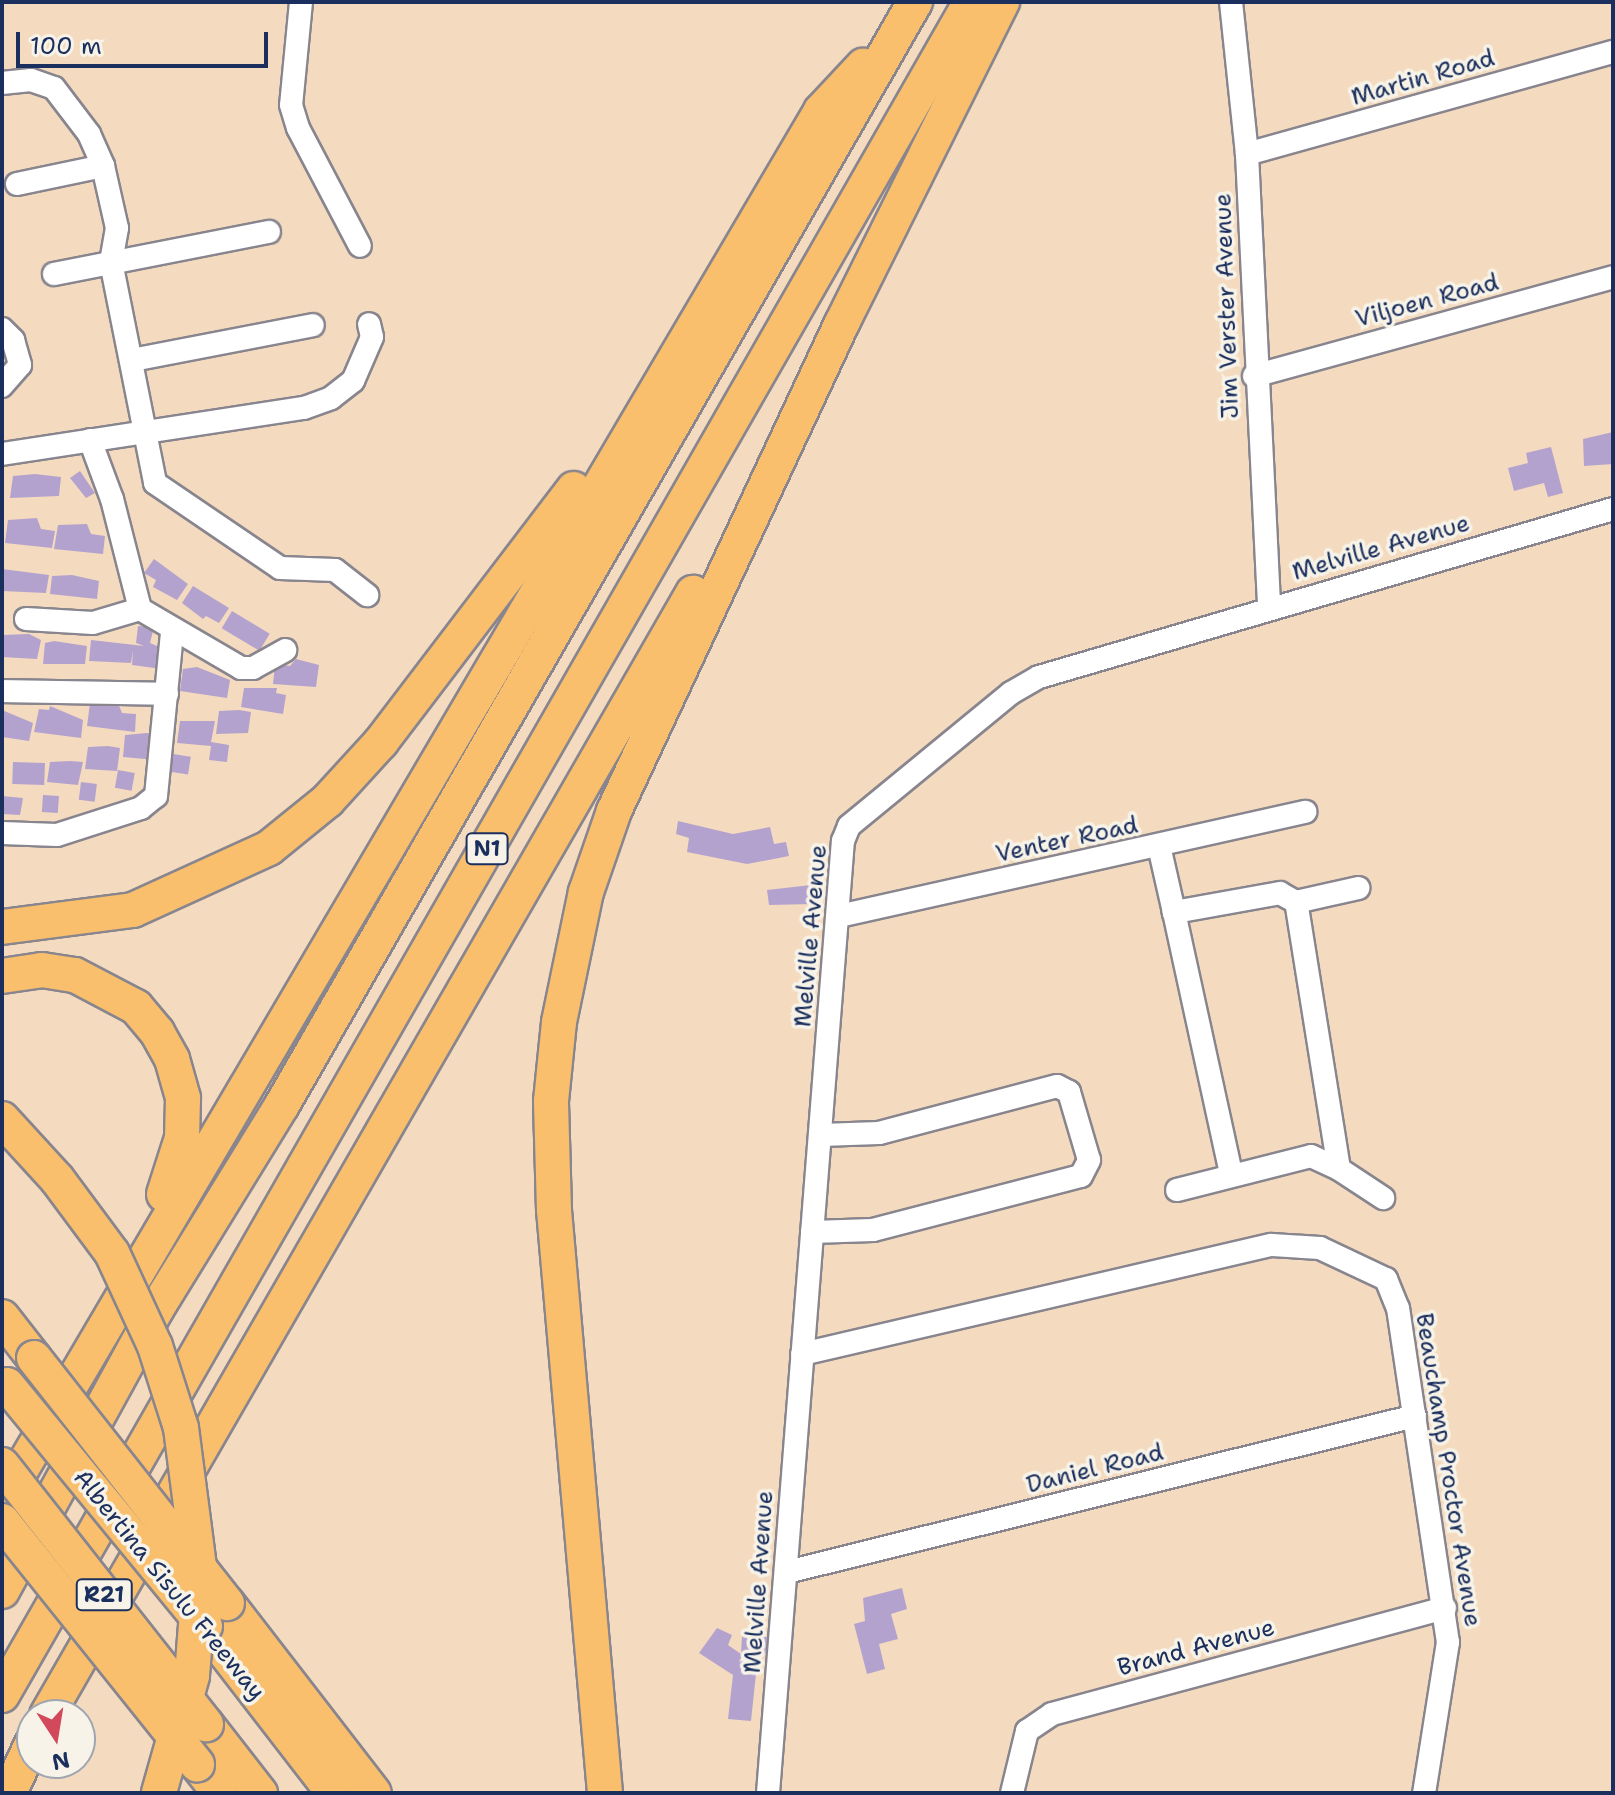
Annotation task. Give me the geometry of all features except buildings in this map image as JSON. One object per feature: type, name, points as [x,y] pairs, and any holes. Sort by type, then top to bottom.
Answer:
[{"type":"highway","name":"N1","points":[[2,1695],[971,2]]},
{"type":"highway","points":[[605,1793],[554,1210],[551,1101],[559,1022],[586,892],[614,811],[842,323],[1002,2]]},
{"type":"highway","name":"N1","points":[[2,1591],[157,1308],[282,1105],[909,12]]},
{"type":"highway","points":[[2,1502],[821,111],[909,12]]},
{"type":"highway","points":[[56,1699],[612,740],[842,323]]},
{"type":"highway","points":[[2,927],[133,910],[269,848],[328,800],[446,664],[689,332]]},
{"type":"highway","points":[[2,976],[42,970],[75,975],[136,1007],[172,1059],[183,1098],[182,1138],[167,1188],[73,1377]]},
{"type":"highway","points":[[2,1119],[57,1179],[112,1253],[155,1346],[181,1428],[200,1574],[192,1676],[159,1793]]},
{"type":"highway","points":[[2,1317],[374,1793]]},
{"type":"highway","name":"Albertina Sisulu Freeway","points":[[5,1381],[211,1634],[334,1793]]},
{"type":"highway","name":"R21","points":[[2,1465],[260,1793]]},
{"type":"highway","points":[[2,1521],[213,1784]]},
{"type":"street","points":[[301,2],[301,33],[295,58],[294,117],[360,246]]},
{"type":"street","name":"Jim Verster Avenue","points":[[1231,2],[1247,154],[1254,376],[1269,608]]},
{"type":"street","name":"Martin Road","points":[[1247,154],[1613,52]]},
{"type":"street","points":[[2,83],[31,80],[54,88],[89,134],[103,166],[117,228],[111,262],[147,433],[153,478],[161,490],[280,568],[335,570],[367,595]]},
{"type":"street","points":[[17,184],[103,166]]},
{"type":"street","points":[[54,274],[269,232]]},
{"type":"street","name":"Viljoen Road","points":[[1254,376],[1613,277]]},
{"type":"street","points":[[2,454],[282,413],[331,398],[353,381],[363,364],[372,337],[369,324]]},
{"type":"street","points":[[132,360],[313,325]]},
{"type":"street","points":[[2,329],[13,340],[20,365],[2,386]]},
{"type":"street","points":[[90,440],[112,499],[140,609],[172,632],[241,668],[253,668],[285,650]]},
{"type":"street","name":"Melville Avenue","points":[[768,1793],[843,841],[849,826],[1011,693],[1067,666],[1613,509]]},
{"type":"street","points":[[26,619],[93,623],[140,609]]},
{"type":"street","points":[[2,833],[57,835],[147,805],[156,796],[172,632]]},
{"type":"street","points":[[2,691],[167,694]]},
{"type":"street","name":"Venter Road","points":[[839,916],[1306,812]]},
{"type":"street","points":[[1159,846],[1231,1173]]},
{"type":"street","points":[[1296,902],[1358,888]]},
{"type":"street","points":[[1174,912],[1266,893],[1290,895],[1296,902],[1339,1169]]},
{"type":"street","points":[[812,1232],[863,1232],[918,1219],[1081,1176],[1089,1160],[1069,1092],[1057,1086],[879,1133],[821,1135]]},
{"type":"street","points":[[1177,1190],[1231,1173],[1311,1156],[1339,1169],[1383,1198]]},
{"type":"street","name":"Beauchamp Proctor Avenue","points":[[802,1354],[1287,1243],[1320,1248],[1386,1279],[1398,1308],[1445,1608],[1446,1663],[1424,1793]]},
{"type":"street","name":"Daniel Road","points":[[787,1572],[1415,1416]]},
{"type":"street","name":"Brand Avenue","points":[[1012,1793],[1027,1731],[1052,1714],[1445,1608]]}]
